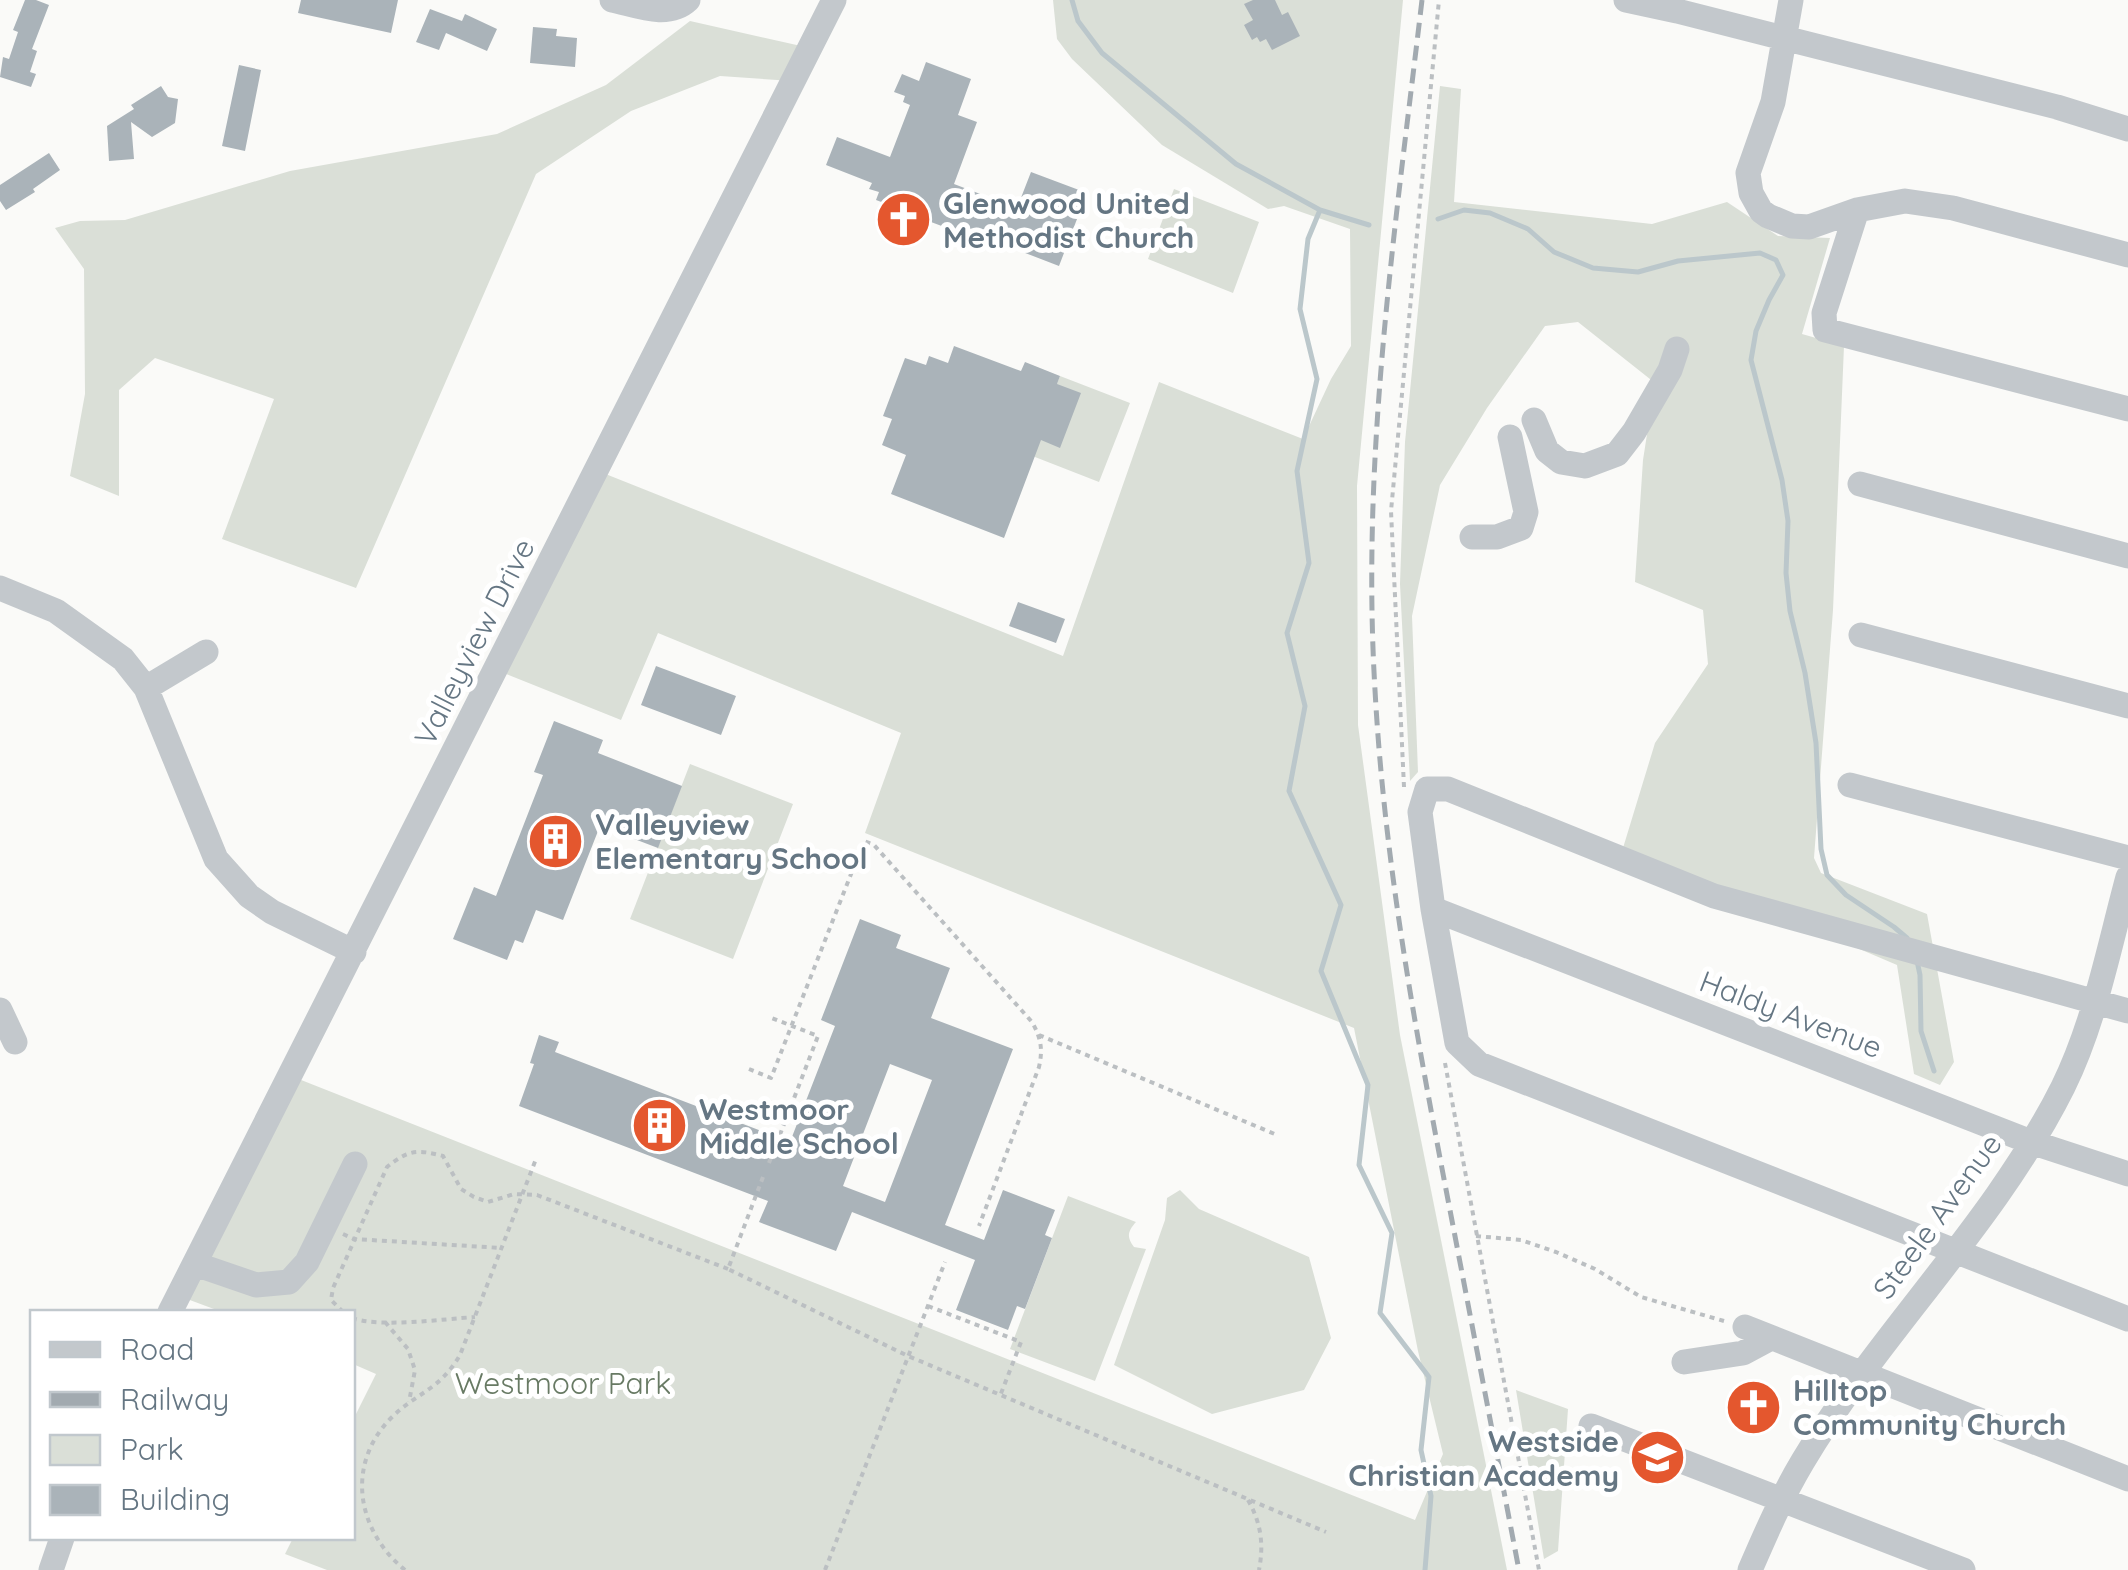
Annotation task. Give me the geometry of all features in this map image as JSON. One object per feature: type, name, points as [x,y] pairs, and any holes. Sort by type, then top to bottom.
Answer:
[{"type":"street","points":[[612,0],[670,10],[680,8],[688,0]]},
{"type":"street","name":"Valleyview Drive","points":[[171,1310],[834,0]]},
{"type":"street","points":[[1626,0],[1677,10],[2128,129]]},
{"type":"street","points":[[1791,0],[1773,102],[1748,174],[1751,193],[1762,211],[1782,223],[1808,226],[1858,210],[1905,201],[1952,208],[2128,255]]},
{"type":"street","points":[[1858,210],[1824,313],[1826,330],[2128,408]]},
{"type":"street","points":[[1534,420],[1547,451],[1561,462],[1584,466],[1616,454],[1634,432],[1670,370],[1677,349]]},
{"type":"street","points":[[1472,536],[1496,537],[1521,528],[1526,512],[1510,437]]},
{"type":"street","points":[[1860,484],[2128,556]]},
{"type":"street","points":[[0,588],[56,612],[123,659],[146,688],[216,859],[249,896],[272,912],[354,952]]},
{"type":"street","points":[[1861,635],[2128,706]]},
{"type":"street","points":[[146,688],[206,652]]},
{"type":"street","points":[[1850,785],[2128,858]]},
{"type":"street","points":[[2128,1011],[1714,896],[1448,790],[1427,789],[1420,812],[1457,1043],[1479,1064],[2128,1318]]},
{"type":"street","name":"Steele Avenue","points":[[1750,1570],[1803,1460],[2006,1182],[2064,1086],[2094,1002],[2128,878]]},
{"type":"street","name":"Haldy Avenue","points":[[1433,908],[2031,1142],[2128,1174]]},
{"type":"street","points":[[0,1010],[15,1042]]},
{"type":"street","points":[[195,1264],[256,1285],[289,1282],[307,1262],[355,1164]]},
{"type":"street","points":[[1745,1327],[2128,1479]]},
{"type":"street","points":[[1684,1362],[1743,1354],[1772,1338]]},
{"type":"street","points":[[1591,1426],[1963,1570]]},
{"type":"street","points":[[51,1570],[61,1540]]},
{"type":"path","points":[[1414,255],[1440,0]]},
{"type":"path","points":[[749,1068],[771,1078],[864,841],[874,844],[1023,1011],[1039,1035],[1039,1067],[979,1226]]},
{"type":"path","points":[[768,1163],[818,1036],[769,1017]]},
{"type":"path","points":[[1039,1035],[1276,1135]]},
{"type":"path","points":[[341,1310],[332,1300],[333,1288],[387,1168],[402,1155],[417,1151],[443,1156],[461,1190],[488,1202],[514,1194],[537,1195],[728,1269],[908,1356],[1326,1532]]},
{"type":"path","points":[[405,1570],[392,1560],[372,1532],[362,1492],[366,1464],[387,1422],[430,1391],[450,1372],[460,1355],[536,1159]]},
{"type":"path","points":[[728,1269],[763,1177]]},
{"type":"path","points":[[324,1226],[354,1239],[502,1248]]},
{"type":"path","points":[[1476,1236],[1521,1240],[1595,1269],[1640,1297],[1745,1327]]},
{"type":"path","points":[[825,1570],[945,1262]]},
{"type":"path","points":[[928,1306],[1021,1342],[1000,1396]]},
{"type":"path","points":[[355,1319],[386,1322],[475,1317]]},
{"type":"path","points":[[386,1322],[408,1349],[414,1370],[409,1404]]},
{"type":"path","points":[[1248,1500],[1262,1540],[1259,1570]]},
{"type":"green space","name":"Westmoor Park","points":[[1053,0],[1403,0],[1357,486],[1358,725],[1400,1035],[1507,1570],[327,1570],[285,1554],[292,1540],[355,1540],[355,1416],[376,1374],[355,1365],[355,1310],[217,1310],[179,1296],[291,1076],[1415,1520],[1443,1454],[1418,1351],[1354,1028],[865,833],[901,733],[658,633],[621,720],[496,670],[598,471],[1063,656],[1159,382],[1303,439],[1351,346],[1350,229],[1284,206],[1268,209],[1162,145],[1072,59],[1057,39]]},
{"type":"green space","points":[[690,21],[810,48],[792,81],[720,76],[631,111],[536,174],[356,588],[222,539],[274,399],[155,358],[119,390],[119,496],[70,476],[85,394],[84,269],[55,228],[80,221],[125,220],[290,171],[497,134],[606,85]]},
{"type":"green space","points":[[1440,86],[1461,89],[1454,202],[1652,224],[1727,202],[1778,236],[1830,238],[1802,334],[1844,346],[1833,610],[1814,858],[1821,873],[1927,914],[1954,1062],[1940,1085],[1914,1074],[1897,965],[1623,848],[1655,743],[1708,664],[1703,610],[1635,582],[1643,460],[1655,383],[1578,322],[1545,326],[1487,408],[1440,485],[1412,616],[1418,772],[1410,781],[1400,584],[1405,442]]},
{"type":"green space","points":[[1174,189],[1259,222],[1233,293],[1148,259]]},
{"type":"green space","points":[[1060,376],[1130,403],[1099,482],[1030,452]]},
{"type":"green space","points":[[690,764],[793,804],[733,959],[630,919]]},
{"type":"green space","points":[[1180,1190],[1199,1209],[1309,1257],[1331,1338],[1304,1390],[1212,1414],[1114,1365],[1165,1220],[1167,1198]]},
{"type":"green space","points":[[1068,1196],[1136,1222],[1130,1240],[1134,1247],[1146,1249],[1095,1381],[1010,1349]]},
{"type":"green space","points":[[1516,1390],[1568,1409],[1558,1551],[1544,1559]]},
{"type":"building","points":[[25,0],[49,5],[32,49],[37,51],[30,72],[36,74],[31,87],[0,77],[3,57],[9,59],[18,32],[13,30]]},
{"type":"building","points":[[301,0],[398,0],[391,33],[298,13]]},
{"type":"building","points":[[1275,0],[1282,15],[1288,12],[1300,36],[1272,50],[1266,39],[1252,40],[1244,25],[1253,20],[1244,4]]},
{"type":"building","points":[[430,9],[462,21],[465,14],[497,29],[487,51],[446,33],[439,50],[416,42]]},
{"type":"building","points":[[533,27],[557,29],[556,36],[577,38],[575,67],[530,63]]},
{"type":"building","name":"Glenwood United Methodist Church","points":[[926,62],[971,79],[958,115],[977,122],[954,184],[1017,208],[1031,172],[1087,193],[1059,266],[907,213],[904,220],[881,211],[884,203],[876,200],[879,192],[869,189],[872,183],[826,165],[837,137],[890,157],[910,105],[903,102],[905,96],[894,92],[902,74],[919,81]]},
{"type":"building","points":[[239,65],[261,70],[245,151],[222,146]]},
{"type":"building","points":[[161,86],[168,97],[178,99],[175,123],[152,137],[131,122],[134,159],[109,161],[107,126]]},
{"type":"building","points":[[49,153],[60,170],[6,210],[0,201],[0,185]]},
{"type":"building","points":[[954,346],[1021,371],[1025,362],[1060,376],[1057,384],[1081,393],[1060,448],[1041,440],[1004,538],[891,494],[906,455],[882,445],[892,419],[883,416],[905,358],[926,365],[929,356],[948,363]]},
{"type":"building","points":[[1018,602],[1065,619],[1056,643],[1009,626]]},
{"type":"building","points":[[656,666],[736,696],[721,735],[641,705]]},
{"type":"building","name":"Valleyview Elementary School","points":[[554,721],[603,740],[598,753],[682,786],[658,848],[600,826],[563,920],[536,910],[523,943],[515,940],[507,960],[453,939],[474,887],[496,896],[543,775],[534,772]]},
{"type":"building","name":"Westmoor Middle School","points":[[860,919],[901,935],[896,948],[950,968],[931,1018],[1013,1049],[945,1225],[984,1240],[1003,1190],[1055,1210],[1045,1235],[1052,1238],[1025,1309],[1017,1306],[1008,1330],[956,1310],[975,1260],[852,1212],[836,1251],[759,1222],[768,1201],[519,1106],[534,1064],[530,1063],[539,1035],[559,1042],[555,1052],[790,1142],[835,1026],[821,1020]],"holes":[[[890,1064],[932,1080],[885,1202],[843,1186]]]},
{"type":"waterway","points":[[1072,0],[1078,21],[1102,53],[1236,164],[1320,210],[1369,225]]},
{"type":"waterway","points":[[1320,210],[1308,239],[1300,309],[1317,379],[1297,471],[1309,563],[1287,633],[1305,706],[1289,791],[1341,905],[1321,971],[1368,1085],[1359,1165],[1392,1233],[1380,1313],[1429,1377],[1421,1450],[1431,1496],[1425,1570]]},
{"type":"waterway","points":[[1438,219],[1464,210],[1490,213],[1528,229],[1554,252],[1593,268],[1638,272],[1678,261],[1760,253],[1776,260],[1783,275],[1756,331],[1751,360],[1782,480],[1788,521],[1786,573],[1816,743],[1821,849],[1827,875],[1846,895],[1907,938]]},
{"type":"waterway","points":[[1917,961],[1921,1031],[1934,1071]]},
{"type":"railway","points":[[1422,0],[1383,344],[1377,431],[1372,603],[1375,690],[1385,813],[1411,997],[1519,1570]]},
{"type":"place","name":"Glenwood United Methodist Church","points":[[904,220]]},
{"type":"place","name":"Valleyview Elementary School","points":[[556,841]]},
{"type":"place","name":"Westmoor Middle School","points":[[660,1126]]},
{"type":"place","name":"Hilltop Community Church","points":[[1754,1407]]},
{"type":"place","name":"Westside Christian Academy","points":[[1658,1458]]}]
